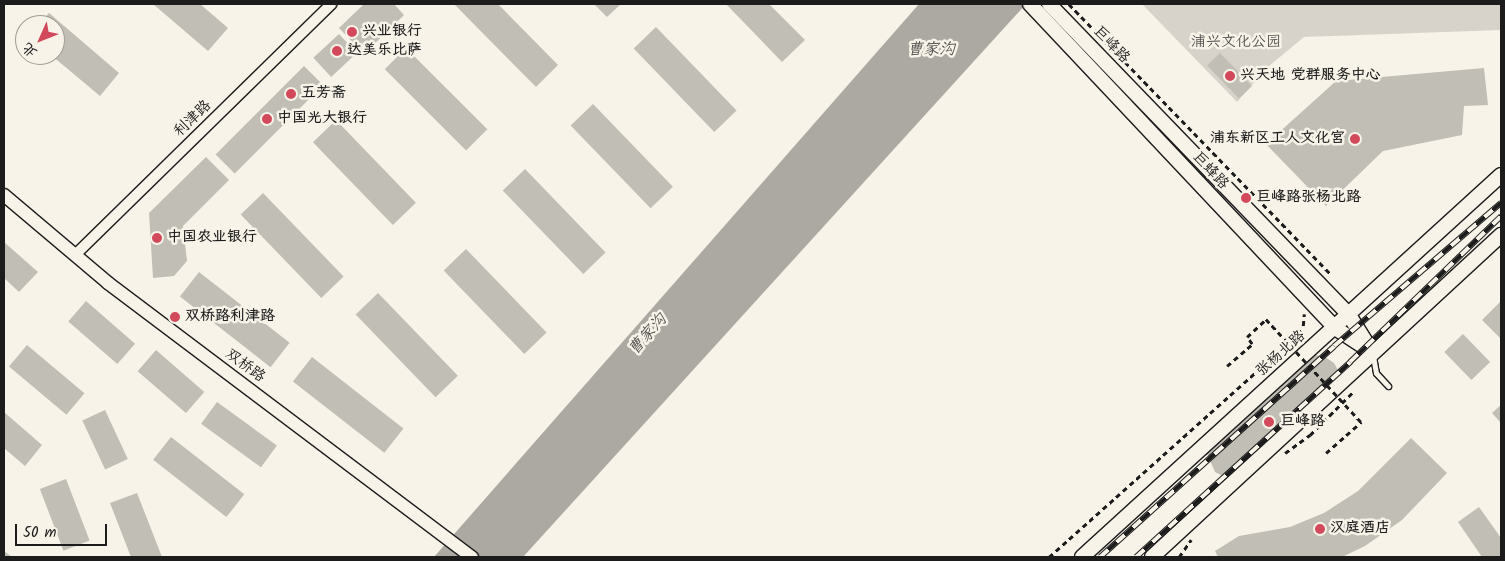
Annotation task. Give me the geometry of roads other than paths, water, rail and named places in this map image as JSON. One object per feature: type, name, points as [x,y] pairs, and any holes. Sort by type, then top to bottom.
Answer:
[{"type":"main road","name":"巨蜂路","points":[[1030,4],[1065,30],[1335,328],[1372,352]]},
{"type":"main road","name":"巨峰路","points":[[1049,4],[1065,30],[1349,315],[1372,352]]},
{"type":"main road","name":"张杨北路","points":[[1082,557],[1501,175]]},
{"type":"main road","points":[[1152,557],[1501,234]]},
{"type":"street","name":"利津路","points":[[75,255],[331,4]]},
{"type":"street","name":"双桥路","points":[[4,195],[75,255],[472,557]]},
{"type":"lane","points":[[1372,352],[1376,372],[1388,386]]},
{"type":"water","name":"曹家沟","points":[[919,4],[1026,4],[523,557],[434,557]]},
{"type":"railway","points":[[1100,557],[1334,346],[1501,203]]},
{"type":"railway","points":[[1136,557],[1350,362],[1501,216]]},
{"type":"place","name":"兴业银行","points":[[352,32]]},
{"type":"place","name":"达美乐比萨","points":[[337,51]]},
{"type":"place","name":"兴天地 党群服务中心","points":[[1230,76]]},
{"type":"place","name":"五芳斋","points":[[291,94]]},
{"type":"place","name":"中国光大银行","points":[[267,119]]},
{"type":"place","name":"浦东新区工人文化宫","points":[[1355,139]]},
{"type":"place","name":"巨峰路张杨北路","points":[[1246,198]]},
{"type":"place","name":"中国农业银行","points":[[157,238]]},
{"type":"place","name":"双桥路利津路","points":[[175,317]]},
{"type":"place","name":"巨峰路","points":[[1269,422]]},
{"type":"place","name":"汉庭酒店","points":[[1320,529]]},
{"type":"park label","name":"浦兴文化公园","points":[[1236,43]]}]
